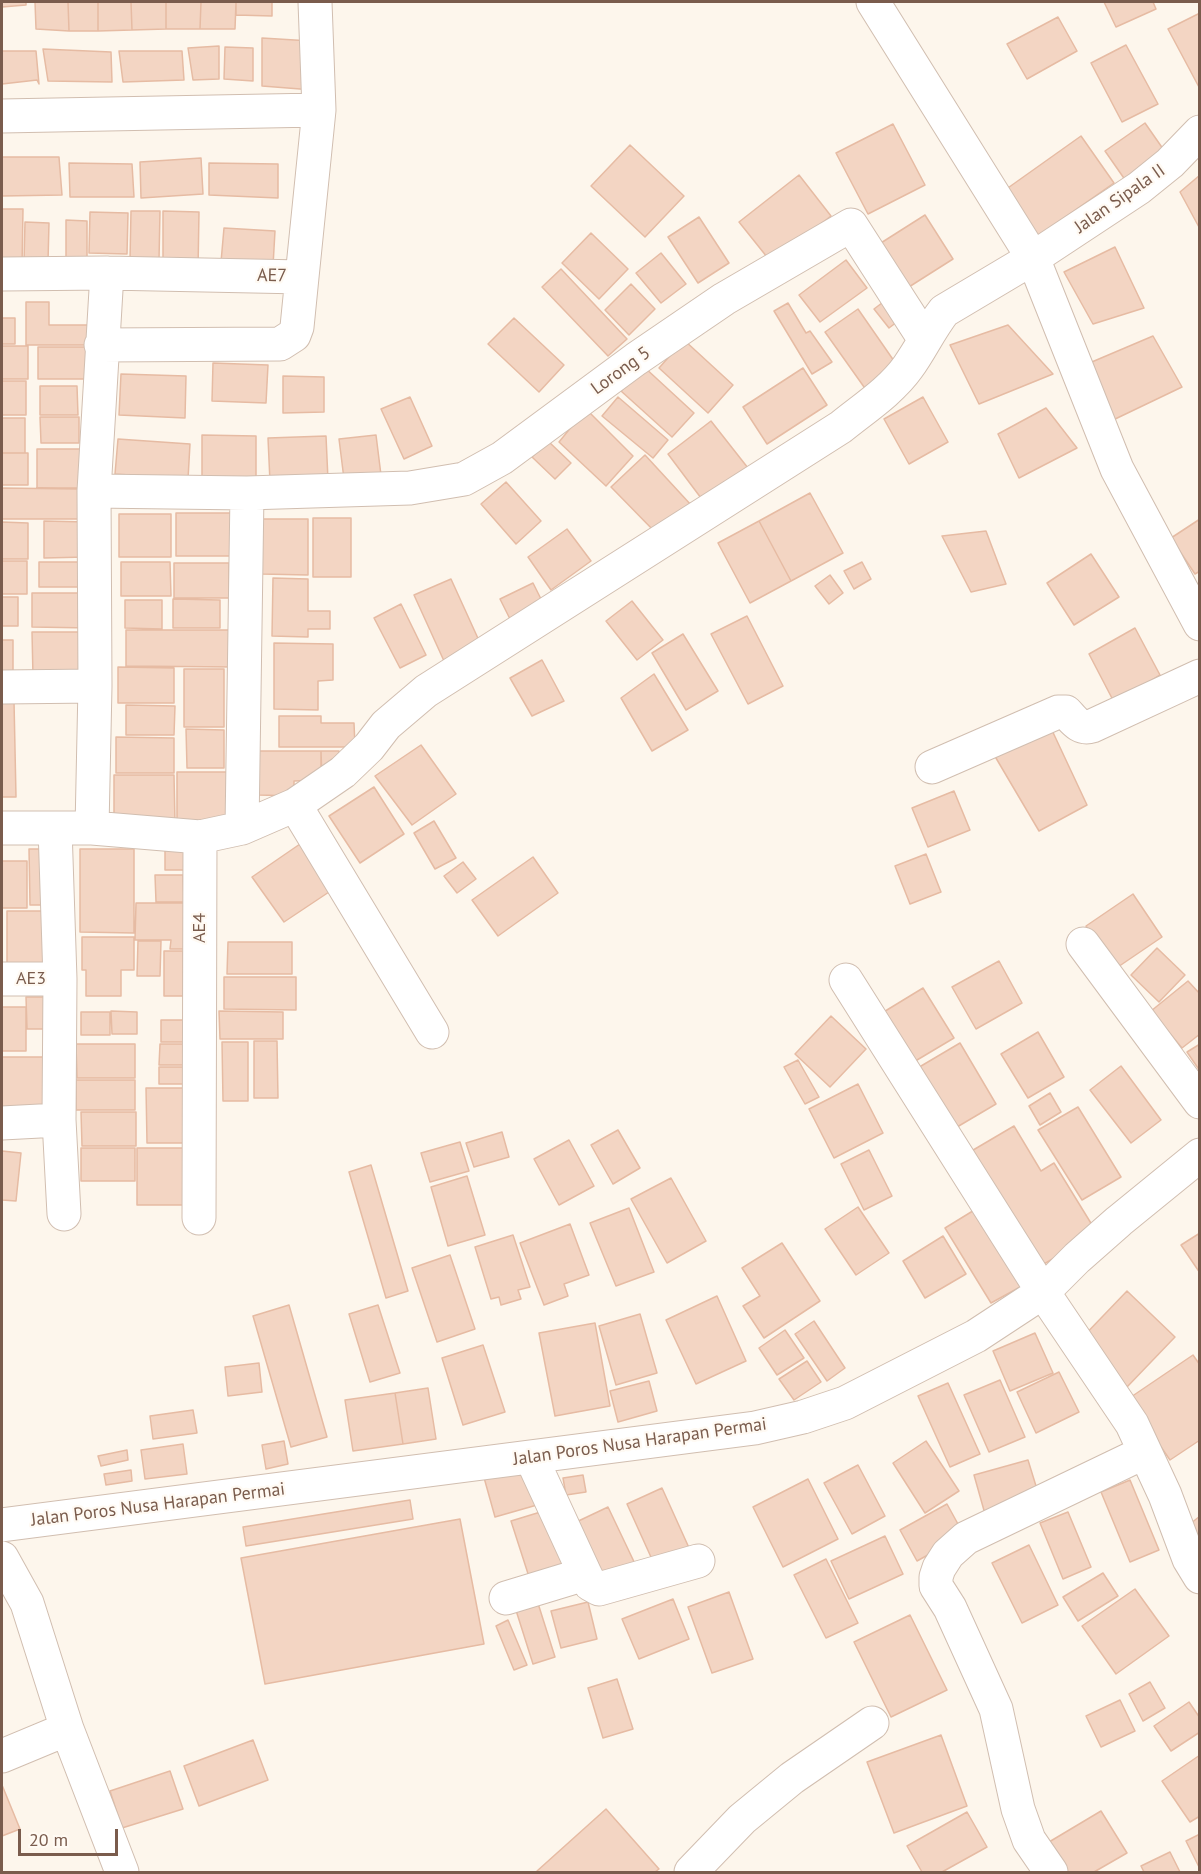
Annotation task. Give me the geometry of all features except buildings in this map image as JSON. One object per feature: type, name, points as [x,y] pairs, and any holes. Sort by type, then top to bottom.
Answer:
[{"type":"street","name":"AE7","points":[[2,274],[107,273],[302,277],[319,110],[315,2]]},
{"type":"street","points":[[873,2],[1034,258],[1118,470],[1200,624]]},
{"type":"street","points":[[2,116],[319,110]]},
{"type":"street","name":"Jalan Sipala II","points":[[200,837],[242,828],[295,805],[343,772],[369,747],[386,725],[426,692],[841,427],[895,382],[907,368],[944,311],[1034,258],[1138,189],[1170,163],[1200,132]]},
{"type":"street","name":"Lorong 5","points":[[247,493],[410,488],[464,479],[502,459],[636,359],[724,299],[851,225],[925,340]]},
{"type":"street","points":[[92,828],[95,686],[94,491],[107,273]]},
{"type":"street","points":[[101,345],[280,344],[294,335],[297,327],[302,277]]},
{"type":"street","points":[[94,491],[247,493],[242,828]]},
{"type":"street","points":[[932,767],[1058,712],[1066,712],[1076,723],[1092,726],[1200,676]]},
{"type":"street","points":[[2,687],[95,686]]},
{"type":"street","points":[[295,805],[432,1032]]},
{"type":"street","points":[[2,828],[92,828],[200,837]]},
{"type":"street","points":[[55,828],[60,979],[59,1120],[64,1214]]},
{"type":"street","name":"AE4","points":[[199,1218],[200,837]]},
{"type":"street","points":[[1083,944],[1200,1102]]},
{"type":"street","name":"AE3","points":[[2,979],[60,979]]},
{"type":"street","points":[[846,980],[1043,1292],[1132,1424],[1165,1495],[1189,1558],[1200,1577]]},
{"type":"street","points":[[2,1123],[59,1120]]},
{"type":"street","name":"Jalan Poros Nusa Harapan Permai","points":[[2,1525],[755,1428],[803,1417],[845,1403],[976,1336],[1043,1292],[1077,1257],[1200,1155]]},
{"type":"street","points":[[1051,1872],[1029,1840],[1018,1809],[996,1709],[950,1608],[936,1586],[936,1577],[948,1554],[966,1538],[1146,1452]]},
{"type":"street","points":[[531,1457],[590,1584],[599,1589],[698,1561]]},
{"type":"street","points":[[2,1558],[27,1603],[67,1729],[122,1872]]},
{"type":"street","points":[[507,1598],[585,1574]]},
{"type":"street","points":[[691,1872],[742,1819],[792,1778],[872,1723]]},
{"type":"street","points":[[2,1756],[67,1729]]}]
